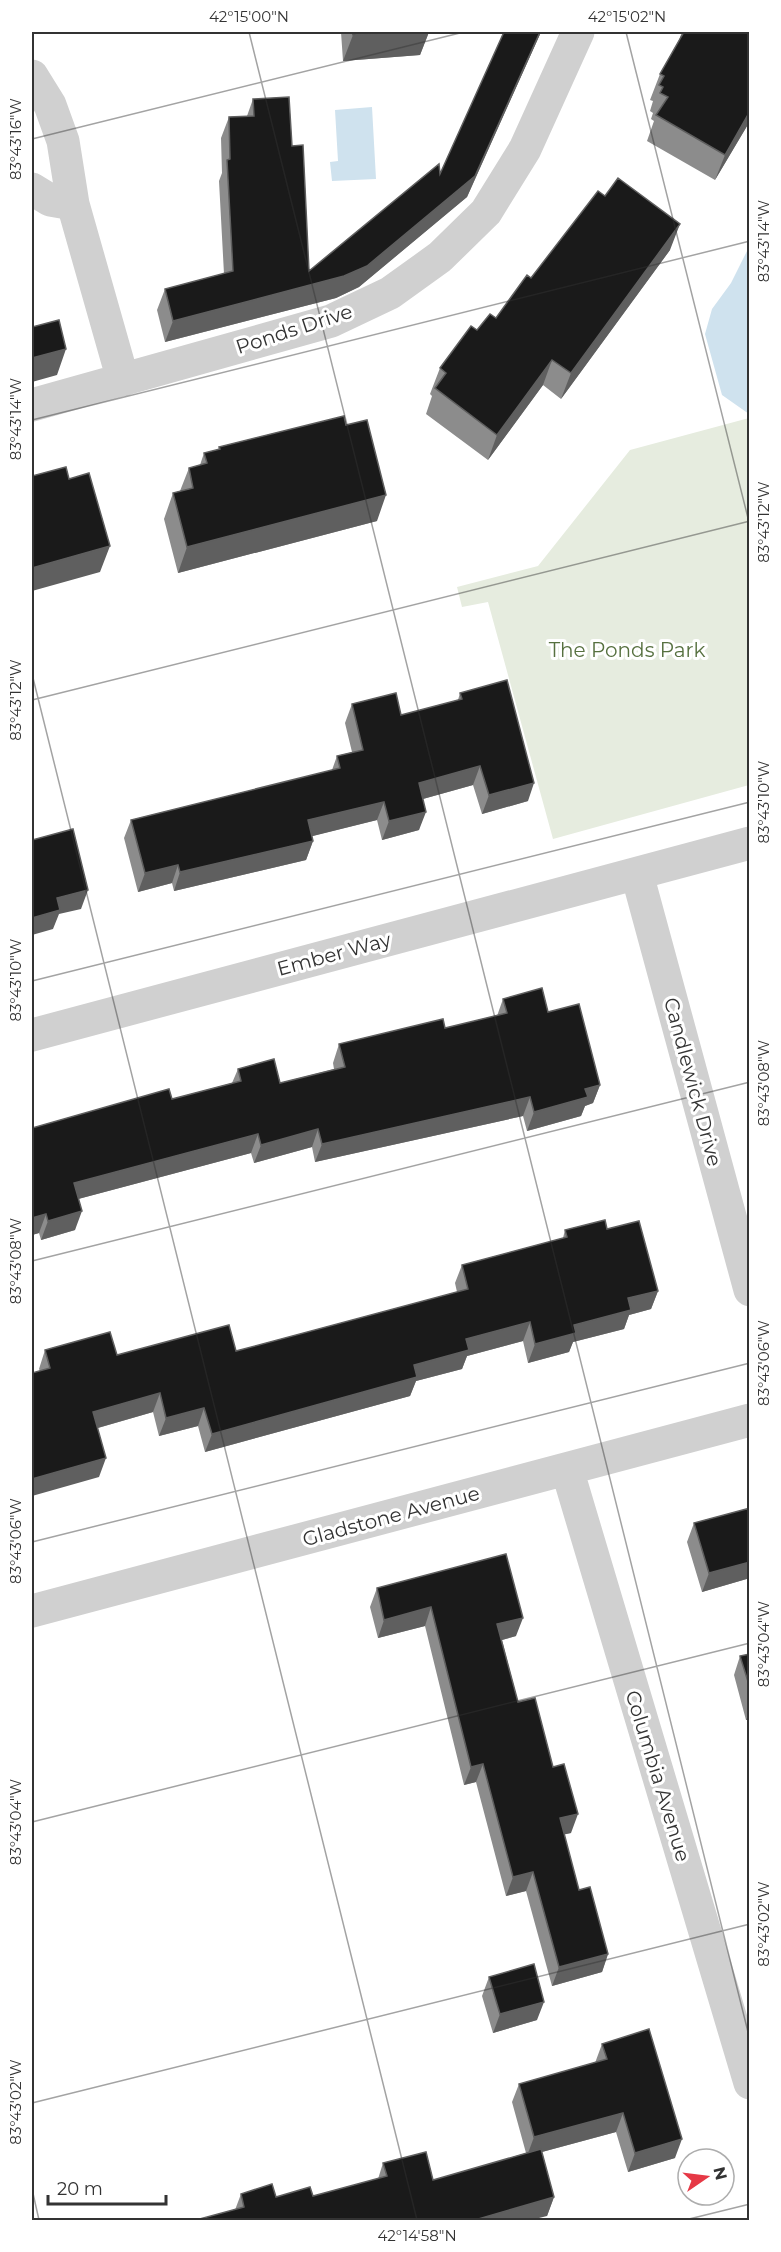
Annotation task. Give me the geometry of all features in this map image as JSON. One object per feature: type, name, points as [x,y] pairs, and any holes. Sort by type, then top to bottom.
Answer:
[{"type":"street","name":"Ponds Drive","points":[[32,405],[331,321],[390,293],[440,257],[486,212],[525,149],[578,32]]},
{"type":"street","points":[[32,76],[50,105],[63,141],[74,204],[123,380]]},
{"type":"street","points":[[32,189],[50,200],[74,204]]},
{"type":"street","name":"Ember Way","points":[[32,1035],[750,843]]},
{"type":"street","name":"Candlewick Drive","points":[[637,874],[750,1290]]},
{"type":"street","name":"Gladstone Avenue","points":[[32,1611],[750,1420]]},
{"type":"street","name":"Columbia Avenue","points":[[567,1469],[750,2083]]},
{"type":"green space","name":"The Ponds Park","points":[[749,418],[749,785],[553,839],[488,602],[462,607],[457,587],[538,566],[630,450]]},
{"type":"water","points":[[372,107],[376,179],[332,181],[330,162],[338,161],[335,110]]},
{"type":"water","points":[[749,247],[750,414],[722,395],[705,334],[712,309],[731,283]]},
{"type":"building","points":[[352,32],[397,32],[353,35]]},
{"type":"building","points":[[504,32],[540,32],[475,176],[367,266],[344,276],[173,321],[165,289],[233,271],[227,160],[230,159],[229,117],[254,116],[253,99],[289,97],[292,146],[303,145],[309,271],[439,164],[440,174]]},
{"type":"building","points":[[684,32],[750,32],[750,111],[725,155],[656,115],[668,97],[660,93],[663,87],[659,85],[664,76],[660,74]]},
{"type":"building","points":[[618,178],[680,224],[571,373],[552,360],[497,435],[435,388],[446,373],[440,368],[471,326],[477,330],[490,314],[496,318],[527,275],[531,278],[598,191],[605,196]]},
{"type":"building","points":[[59,320],[66,349],[32,358],[32,327]]},
{"type":"building","points":[[344,416],[346,425],[367,420],[386,495],[187,547],[173,493],[193,488],[189,468],[207,463],[204,453],[220,449],[219,447]]},
{"type":"building","points":[[66,467],[69,479],[89,473],[110,546],[32,568],[32,476]]},
{"type":"building","points":[[507,680],[534,783],[489,795],[480,766],[419,783],[426,812],[389,821],[384,802],[308,820],[313,841],[180,872],[178,865],[145,873],[131,820],[340,768],[337,756],[363,750],[352,704],[396,693],[401,715],[462,699],[460,693]]},
{"type":"building","points":[[73,829],[88,890],[57,898],[60,910],[32,918],[32,840]]},
{"type":"building","points":[[542,988],[548,1012],[579,1004],[600,1085],[585,1089],[588,1097],[534,1112],[530,1097],[322,1144],[318,1129],[261,1145],[258,1134],[74,1183],[82,1211],[48,1221],[46,1214],[32,1218],[32,1128],[169,1089],[172,1099],[241,1081],[238,1069],[274,1059],[280,1083],[345,1067],[339,1044],[443,1019],[445,1028],[507,1013],[503,999]]},
{"type":"building","points":[[605,1220],[607,1229],[639,1221],[658,1291],[628,1298],[631,1310],[574,1325],[576,1333],[535,1344],[530,1322],[466,1339],[469,1350],[414,1365],[417,1377],[212,1434],[204,1408],[166,1418],[160,1393],[93,1412],[106,1458],[32,1479],[32,1373],[50,1368],[45,1350],[110,1332],[117,1355],[229,1325],[236,1351],[468,1289],[462,1265],[567,1237],[565,1230]]},
{"type":"building","points":[[750,1508],[750,1562],[709,1573],[694,1523]]},
{"type":"building","points":[[506,1554],[523,1618],[497,1624],[518,1702],[535,1698],[553,1767],[564,1764],[578,1814],[560,1818],[579,1890],[590,1887],[608,1954],[559,1967],[533,1872],[513,1877],[483,1764],[471,1767],[431,1607],[384,1620],[377,1588]]},
{"type":"building","points":[[750,1654],[750,1688],[740,1656]]},
{"type":"building","points":[[534,1964],[544,2002],[500,2014],[489,1977]]},
{"type":"building","points":[[649,2029],[682,2139],[635,2153],[623,2113],[534,2137],[519,2084],[607,2059],[602,2044]]},
{"type":"building","points":[[541,2149],[554,2197],[475,2220],[196,2220],[244,2207],[241,2194],[272,2184],[276,2197],[310,2187],[313,2196],[387,2176],[383,2163],[426,2152],[433,2180]]}]
